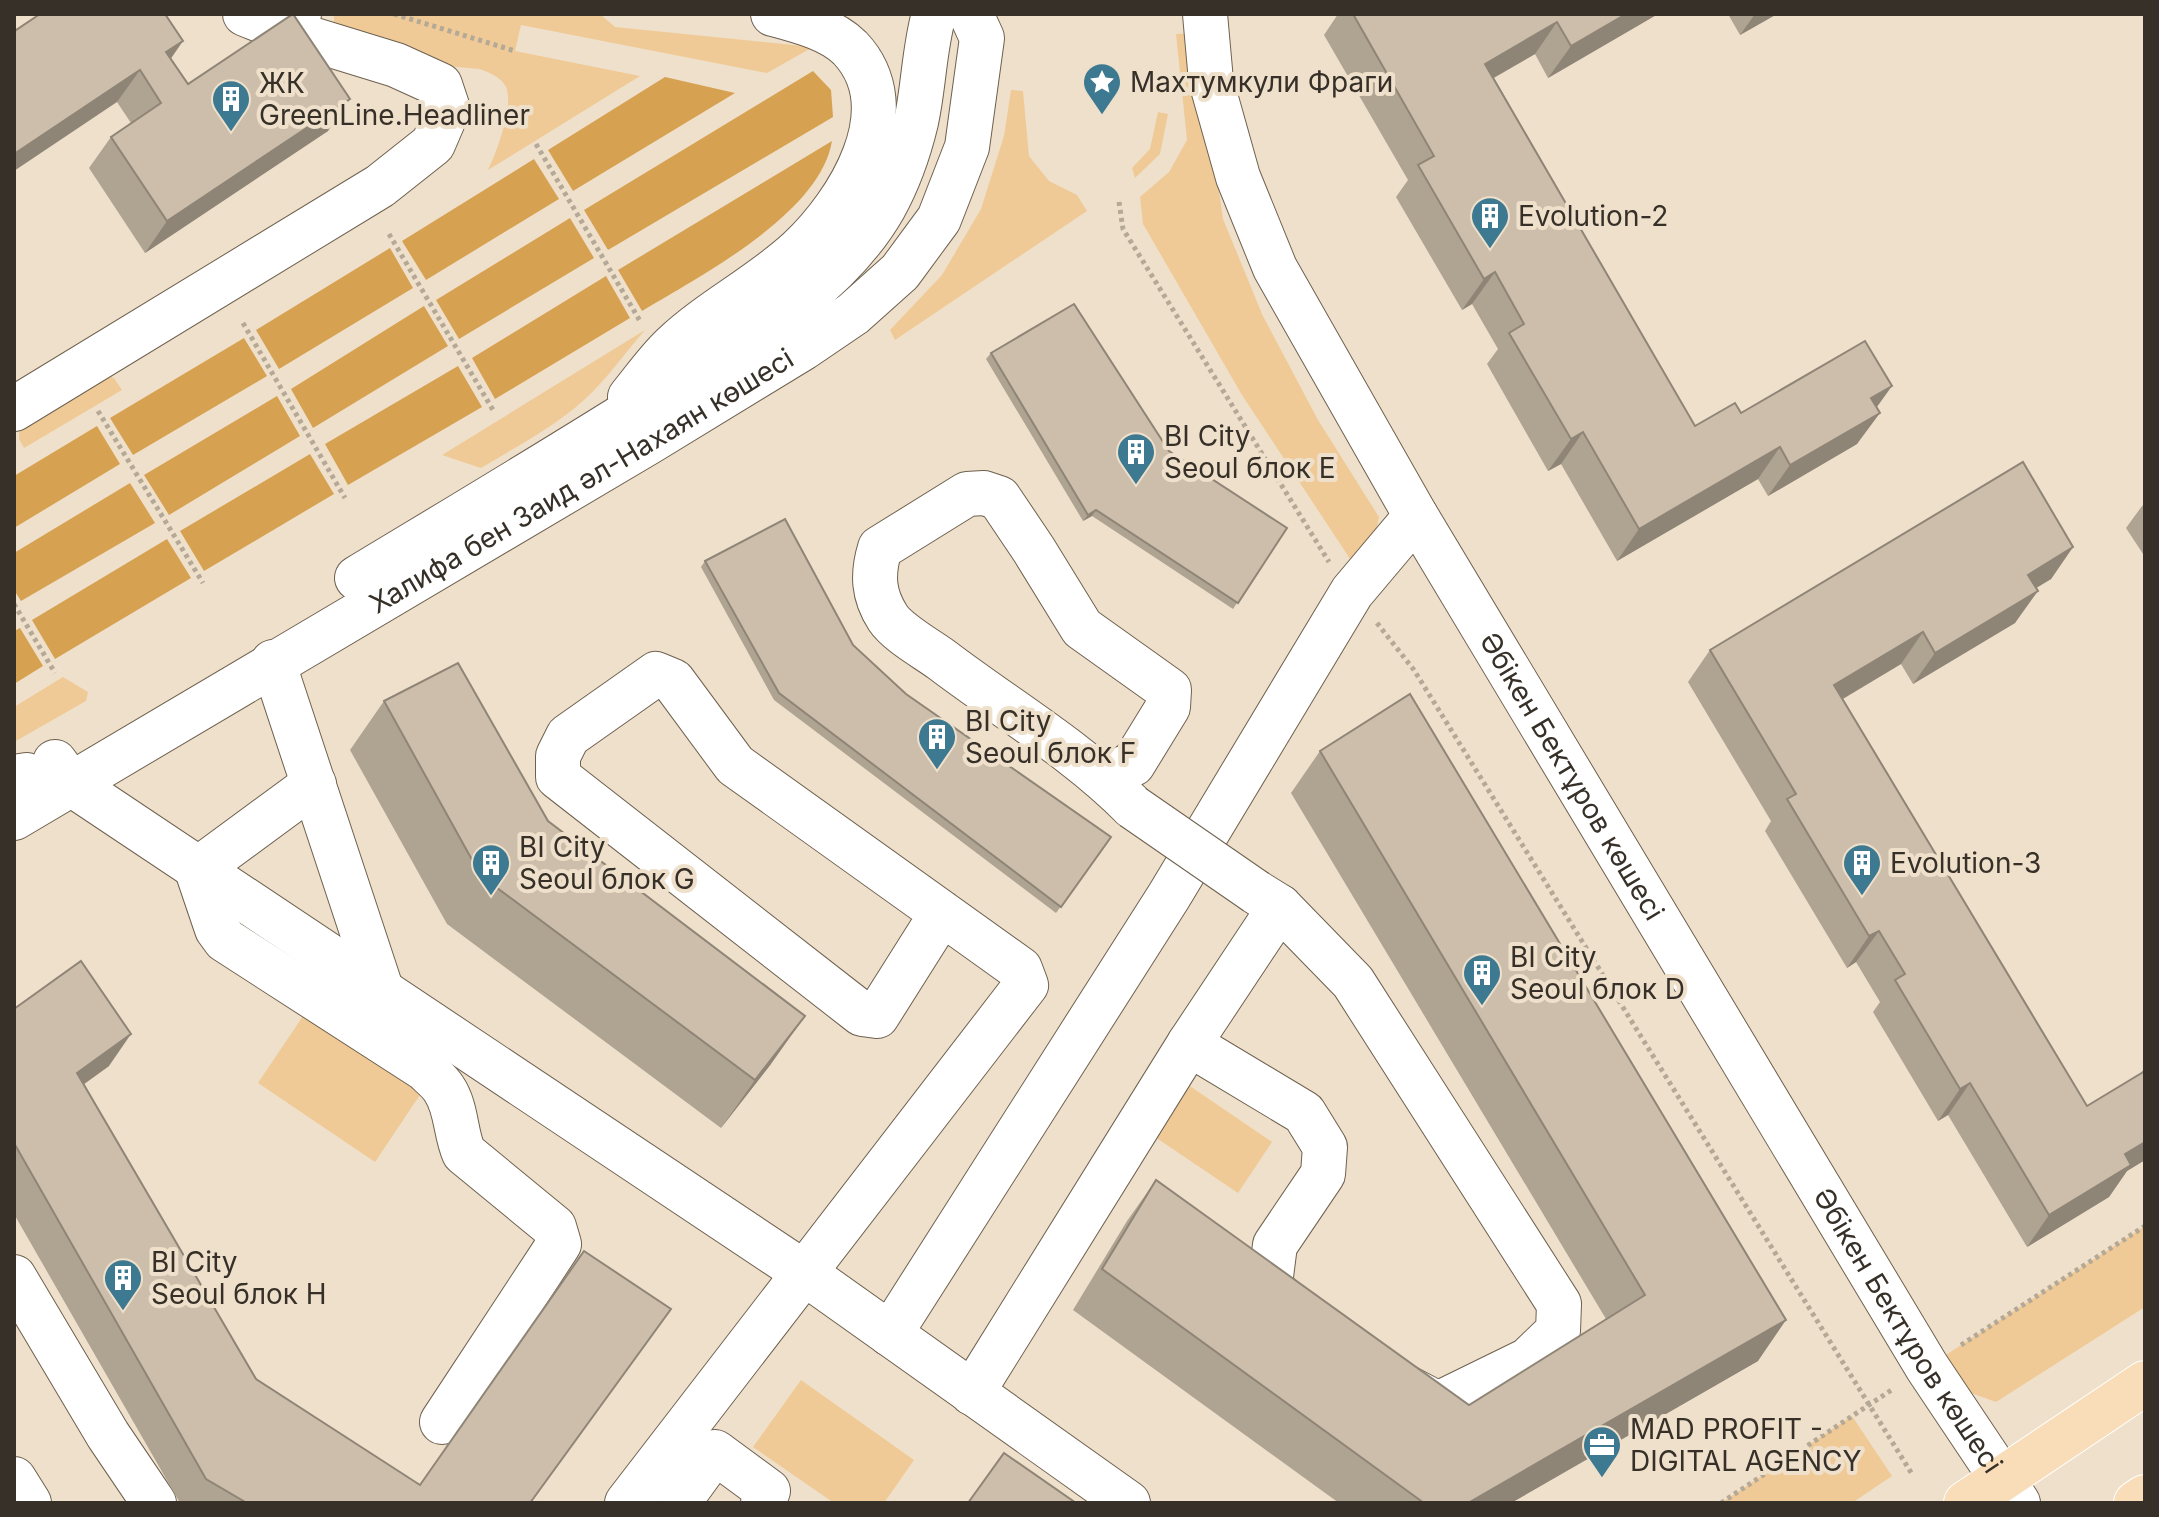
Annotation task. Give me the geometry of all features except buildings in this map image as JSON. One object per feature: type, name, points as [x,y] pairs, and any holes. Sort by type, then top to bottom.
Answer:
[{"type":"main road","points":[[1966,1503],[2010,1491],[2145,1383]]},
{"type":"main road","points":[[2136,1503],[2145,1497]]},
{"type":"street","points":[[14,409],[380,186],[433,144],[448,109],[440,85],[297,24],[245,14]]},
{"type":"street","points":[[569,451],[629,398],[672,346],[799,249],[831,215],[853,183],[875,119],[874,97],[867,73],[850,48],[823,30],[773,14]]},
{"type":"street","name":"Халифа бен Заид әл-Нахаян көшесі","points":[[14,818],[36,775],[569,451],[757,331],[840,266],[864,239],[902,169],[916,121],[934,14]]},
{"type":"street","name":"Халифа бен Заид әл-Нахаян көшесі","points":[[36,775],[273,662],[803,348],[853,314],[900,272],[939,219],[967,147],[982,38],[971,14]]},
{"type":"street","name":"Әбікен Бектұров көшесі","points":[[1205,14],[1211,81],[1238,177],[1275,268],[1416,516],[1927,1367],[2010,1491]]},
{"type":"street","points":[[1118,792],[1168,707],[1169,690],[1082,628],[999,498],[984,493],[967,494],[880,548],[874,568],[875,590],[889,620],[1118,792],[1268,900],[1353,982],[1559,1304],[1558,1331],[1528,1360],[1438,1404],[1416,1395],[1365,1360]]},
{"type":"street","points":[[890,1334],[1169,896],[1352,592],[1416,516]]},
{"type":"street","points":[[273,662],[382,992]]},
{"type":"street","points":[[627,1503],[1026,985],[1020,969],[942,913],[735,765],[673,681],[656,674],[568,736],[558,756],[558,777],[862,1014],[877,1016],[942,913]]},
{"type":"street","points":[[36,775],[197,870],[803,1272],[1128,1503]]},
{"type":"street","points":[[197,870],[314,784]]},
{"type":"street","points":[[197,870],[217,929],[225,940],[425,1069],[444,1089],[464,1153],[554,1227],[559,1244],[442,1422]]},
{"type":"street","points":[[972,1393],[1189,1044],[1268,900]]},
{"type":"street","points":[[1189,1044],[1304,1113],[1325,1147],[1323,1174],[1275,1245],[1270,1284],[1289,1309],[1327,1335]]},
{"type":"street","points":[[14,1277],[108,1435],[154,1503]]},
{"type":"street","points":[[678,1503],[715,1452],[768,1491],[763,1503]]},
{"type":"street","points":[[14,1479],[29,1503]]},
{"type":"path","points":[[394,14],[515,51]]},
{"type":"path","points":[[536,144],[640,321]]},
{"type":"path","points":[[1119,202],[1123,229],[1329,563],[1414,670],[1912,1474]]},
{"type":"path","points":[[389,234],[493,410]]},
{"type":"path","points":[[243,323],[345,498]]},
{"type":"path","points":[[98,411],[203,583]]},
{"type":"path","points":[[14,604],[55,673]]},
{"type":"path","points":[[1951,1351],[2145,1226]]},
{"type":"path","points":[[1721,1503],[1894,1388]]},
{"type":"shaded area","points":[[334,14],[600,14],[615,27],[813,47],[767,73],[521,25],[515,51],[640,76],[488,170],[500,140],[508,105],[506,87],[501,80],[479,69],[380,60],[334,34]]},
{"type":"shaded area","points":[[1196,33],[1223,219],[1262,314],[1318,420],[1379,517],[1373,549],[1360,574],[1242,395],[1143,224],[1140,197],[1169,172],[1187,140],[1176,34]]},
{"type":"shaded area","points":[[813,71],[831,90],[833,117],[608,250],[584,210]]},
{"type":"shaded area","points":[[665,77],[735,93],[573,191],[548,150]]},
{"type":"shaded area","points":[[1011,90],[1023,91],[1029,156],[1049,181],[1077,195],[1087,211],[895,340],[890,330],[942,275],[981,209],[1004,136]]},
{"type":"shaded area","points":[[1158,112],[1168,114],[1160,154],[1135,178],[1132,168],[1150,149]]},
{"type":"shaded area","points":[[832,141],[823,168],[782,218],[724,261],[642,311],[618,270]]},
{"type":"shaded area","points":[[534,159],[559,199],[426,280],[402,241]]},
{"type":"shaded area","points":[[570,218],[594,258],[459,339],[436,300]]},
{"type":"shaded area","points":[[390,248],[413,288],[279,369],[256,330]]},
{"type":"shaded area","points":[[606,276],[630,318],[495,399],[472,358]]},
{"type":"shaded area","points":[[424,306],[448,346],[313,428],[291,389]]},
{"type":"shaded area","points":[[645,330],[584,400],[534,436],[481,468],[442,455]]},
{"type":"shaded area","points":[[244,338],[267,376],[133,455],[110,418]]},
{"type":"shaded area","points":[[458,366],[482,407],[348,485],[325,444]]},
{"type":"shaded area","points":[[108,376],[114,378],[122,390],[24,448],[19,439],[19,427]]},
{"type":"shaded area","points":[[277,396],[300,436],[169,515],[144,475]]},
{"type":"shaded area","points":[[97,426],[120,464],[14,528],[14,476]]},
{"type":"shaded area","points":[[310,454],[334,494],[204,571],[180,531]]},
{"type":"shaded area","points":[[130,483],[155,523],[21,601],[14,590],[14,553]]},
{"type":"shaded area","points":[[167,539],[191,578],[55,659],[32,620]]},
{"type":"shaded area","points":[[20,628],[43,666],[14,684],[14,631]]},
{"type":"shaded area","points":[[63,677],[88,692],[86,701],[14,742],[14,707]]},
{"type":"shaded area","points":[[307,1010],[424,1089],[375,1162],[258,1083]]},
{"type":"shaded area","points":[[1184,1082],[1272,1142],[1238,1193],[1149,1133]]},
{"type":"shaded area","points":[[2145,1226],[2145,1307],[1996,1402],[1968,1392],[1938,1360]]},
{"type":"shaded area","points":[[801,1380],[914,1460],[884,1503],[834,1503],[753,1447]]},
{"type":"shaded area","points":[[1852,1416],[1892,1476],[1852,1503],[1721,1503]]},
{"type":"place","name":"Махтумкули Фраги","points":[[1102,116]]},
{"type":"place","name":"ЖК GreenLine.Headliner","points":[[231,133]]},
{"type":"place","name":"Evolution-2","points":[[1490,250]]},
{"type":"place","name":"BI City Seoul блок E","points":[[1136,486]]},
{"type":"place","name":"BI City Seoul блок F","points":[[937,771]]},
{"type":"place","name":"BI City Seoul блок G","points":[[491,897]]},
{"type":"place","name":"Evolution-3","points":[[1862,897]]},
{"type":"place","name":"BI City Seoul блок D","points":[[1482,1007]]},
{"type":"place","name":"BI City Seoul блок H","points":[[123,1312]]},
{"type":"place","name":"MAD PROFIT - DIGITAL AGENCY","points":[[1602,1479]]}]
